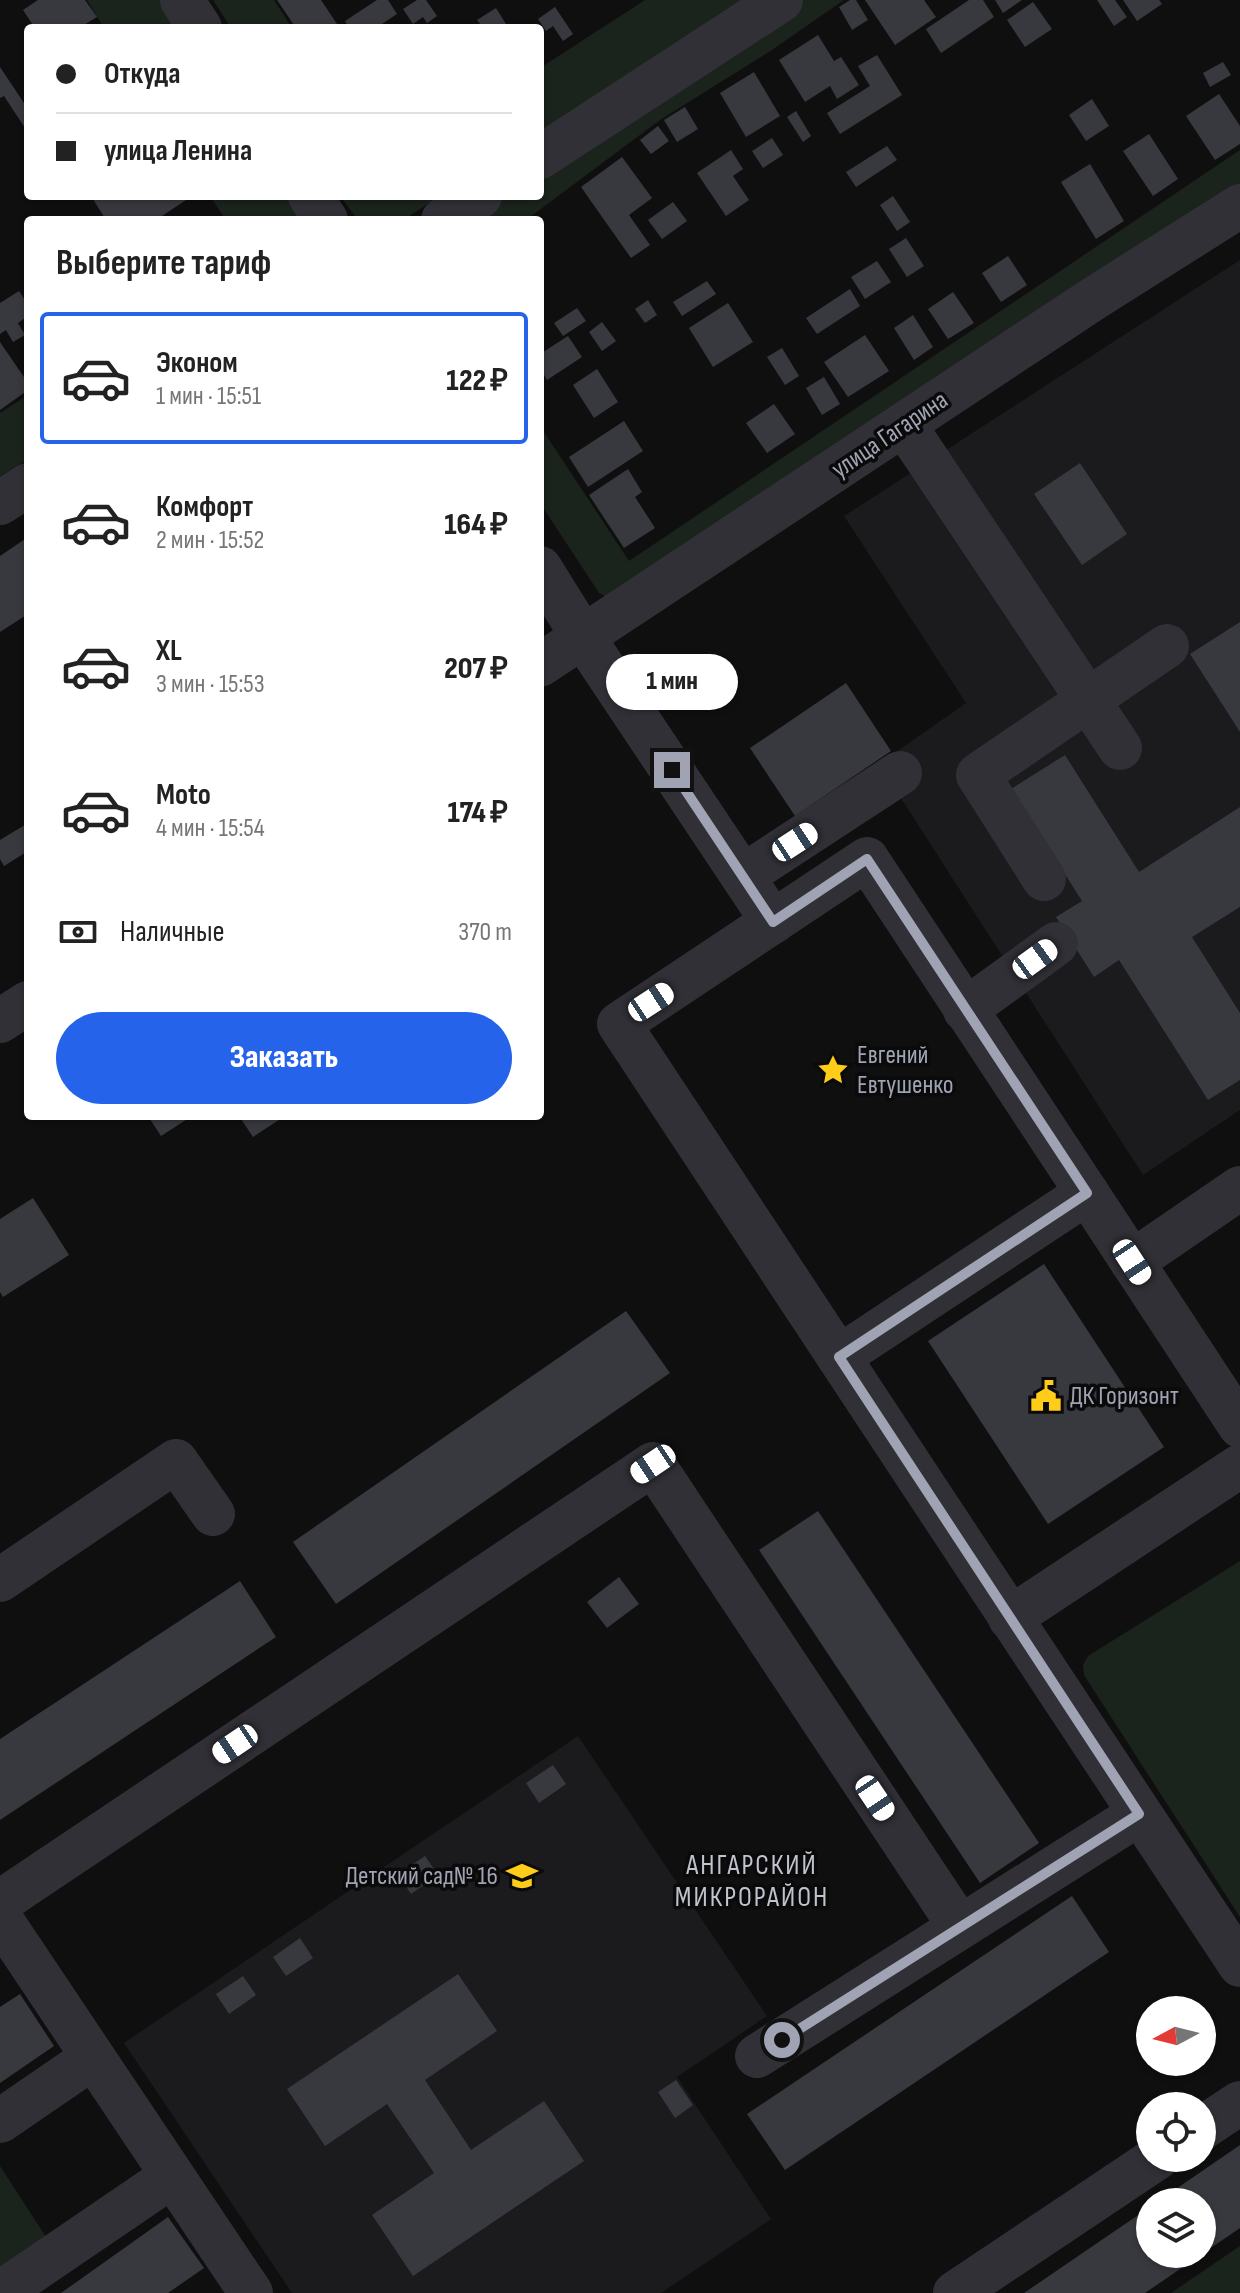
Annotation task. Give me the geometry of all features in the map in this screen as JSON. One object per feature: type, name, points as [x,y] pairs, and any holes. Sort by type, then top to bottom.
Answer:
[{"type":"street","points":[[182,0],[197,24]]},
{"type":"street","points":[[544,154],[781,0]]},
{"type":"street","points":[[449,216],[474,200]]},
{"type":"street","name":"улица Гагарина","points":[[544,662],[1093,299],[1240,206]]},
{"type":"street","points":[[905,426],[1120,748]]},
{"type":"street","points":[[0,503],[24,488]]},
{"type":"street","points":[[544,574],[773,922]]},
{"type":"street","points":[[1044,879],[978,775],[1167,646]]},
{"type":"street","points":[[743,876],[900,773]]},
{"type":"street","points":[[1240,1426],[867,859],[619,1024],[1240,1965]]},
{"type":"street","points":[[965,1010],[1056,944]]},
{"type":"street","points":[[0,1021],[24,1006]]},
{"type":"street","points":[[839,1357],[1087,1193]]},
{"type":"street","points":[[1132,1262],[1234,1205]]},
{"type":"street","points":[[0,1580],[176,1461],[213,1514]]},
{"type":"street","points":[[0,1902],[653,1464],[960,1927]]},
{"type":"street","points":[[1010,1618],[1240,1466]]},
{"type":"street","points":[[757,2056],[1139,1814]]},
{"type":"street","points":[[0,1918],[246,2291]]},
{"type":"street","points":[[0,2121],[92,2058]]},
{"type":"street","points":[[1216,2119],[1240,2103]]},
{"type":"street","points":[[955,2293],[1136,2172]]},
{"type":"street","points":[[0,2293],[172,2176]]},
{"type":"shaded area","points":[[87,0],[160,0],[176,24],[102,24]]},
{"type":"shaded area","points":[[213,0],[274,0],[289,24],[228,24]]},
{"type":"shaded area","points":[[645,0],[745,0],[544,129],[544,65]]},
{"type":"shaded area","points":[[793,0],[844,0],[769,52],[660,120],[531,216],[474,216],[497,200],[544,200],[544,168]]},
{"type":"shaded area","points":[[1240,150],[1240,203],[618,603],[599,593],[544,509],[544,432],[629,561]]},
{"type":"shaded area","points":[[213,200],[290,200],[300,216],[223,216]]},
{"type":"shaded area","points":[[343,200],[434,200],[409,216],[355,216]]},
{"type":"shaded area","points":[[1240,260],[1240,1110],[1143,1175],[879,764],[966,703],[844,516]]},
{"type":"shaded area","points":[[24,398],[24,461],[0,476],[0,413]]},
{"type":"shaded area","points":[[1240,1561],[1240,1917],[1084,1675],[1083,1665],[1088,1656]]},
{"type":"shaded area","name":"Детский сад№ 16","points":[[578,1736],[767,2016],[677,2077],[771,2219],[661,2293],[292,2293],[124,2043]]},
{"type":"shaded area","points":[[0,2166],[50,2243],[0,2276]]},
{"type":"shaded area","points":[[1240,2246],[1240,2293],[1171,2293],[1208,2268],[1216,2268],[1216,2262]]},
{"type":"building","points":[[38,0],[85,0],[97,17],[86,24],[32,24],[23,10]]},
{"type":"building","points":[[277,0],[321,0],[337,24],[293,24]]},
{"type":"building","points":[[377,0],[388,0],[397,14],[382,24],[347,24],[345,21]]},
{"type":"building","points":[[417,0],[426,0],[437,16],[427,23],[423,17],[413,24],[403,9]]},
{"type":"building","points":[[856,0],[868,20],[852,30],[839,7]]},
{"type":"building","points":[[865,0],[924,0],[936,17],[895,45]]},
{"type":"building","points":[[969,0],[983,0],[994,17],[941,53],[926,29]]},
{"type":"building","points":[[995,0],[1022,0],[1003,13]]},
{"type":"building","points":[[1097,0],[1115,0],[1127,17],[1114,26]]},
{"type":"building","points":[[1123,0],[1159,0],[1162,4],[1137,21]]},
{"type":"building","points":[[1033,2],[1052,29],[1025,47],[1007,20]]},
{"type":"building","points":[[555,7],[573,34],[563,41],[553,26],[546,31],[538,19]]},
{"type":"building","points":[[496,8],[506,24],[480,24],[477,20]]},
{"type":"building","points":[[818,35],[834,61],[841,57],[859,85],[837,99],[830,86],[805,102],[779,60]]},
{"type":"building","points":[[877,55],[902,95],[840,134],[827,113],[870,86],[858,66]]},
{"type":"building","points":[[1223,62],[1231,75],[1210,87],[1203,73]]},
{"type":"building","points":[[0,67],[24,103],[24,126],[4,96],[0,98]]},
{"type":"building","points":[[754,72],[780,116],[746,137],[720,93]]},
{"type":"building","points":[[1219,94],[1240,126],[1240,144],[1215,160],[1186,116]]},
{"type":"building","points":[[1092,99],[1109,126],[1086,141],[1069,115]]},
{"type":"building","points":[[685,107],[698,129],[677,142],[664,120]]},
{"type":"building","points":[[796,111],[811,136],[803,142],[787,117]]},
{"type":"building","points":[[658,126],[669,141],[651,154],[640,140]]},
{"type":"building","points":[[1149,134],[1178,179],[1153,196],[1123,151]]},
{"type":"building","points":[[772,138],[783,155],[763,168],[752,151]]},
{"type":"building","points":[[887,146],[897,160],[856,187],[846,172]]},
{"type":"building","points":[[731,150],[743,169],[733,176],[749,200],[726,216],[697,173]]},
{"type":"building","points":[[622,157],[652,198],[629,215],[650,245],[631,258],[581,187]]},
{"type":"building","points":[[1090,164],[1124,221],[1096,239],[1061,182]]},
{"type":"building","points":[[893,196],[910,222],[897,231],[880,205]]},
{"type":"building","points":[[94,200],[186,200],[162,216],[104,216]]},
{"type":"building","points":[[673,202],[687,221],[662,239],[648,220]]},
{"type":"building","points":[[906,238],[924,266],[907,277],[889,249]]},
{"type":"building","points":[[1008,256],[1027,285],[1001,302],[982,273]]},
{"type":"building","points":[[877,261],[891,282],[865,299],[851,277]]},
{"type":"building","points":[[707,281],[716,294],[682,316],[673,302]]},
{"type":"building","points":[[850,289],[860,306],[817,334],[806,318]]},
{"type":"building","points":[[19,291],[24,299],[24,319],[18,323],[24,336],[13,342],[6,330],[0,334],[0,303]]},
{"type":"building","points":[[953,292],[974,323],[948,339],[928,309]]},
{"type":"building","points":[[648,300],[657,315],[645,323],[635,309]]},
{"type":"building","points":[[728,303],[753,342],[713,367],[689,328]]},
{"type":"building","points":[[577,308],[586,321],[563,336],[554,323]]},
{"type":"building","points":[[913,315],[933,347],[914,360],[894,328]]},
{"type":"building","points":[[602,322],[616,341],[602,351],[589,332]]},
{"type":"building","points":[[865,335],[889,371],[848,397],[824,362]]},
{"type":"building","points":[[568,336],[582,357],[547,380],[544,375],[544,351]]},
{"type":"building","points":[[0,342],[24,377],[24,393],[0,410]]},
{"type":"building","points":[[782,348],[799,376],[785,385],[767,357]]},
{"type":"building","points":[[597,369],[618,402],[594,418],[573,385]]},
{"type":"building","points":[[824,377],[840,404],[822,415],[806,388]]},
{"type":"building","points":[[774,404],[795,434],[767,453],[746,423]]},
{"type":"building","points":[[624,421],[643,451],[588,487],[569,457]]},
{"type":"building","points":[[1080,463],[1127,534],[1082,565],[1034,494]]},
{"type":"building","points":[[628,469],[642,492],[635,497],[655,528],[624,548],[589,495]]},
{"type":"building","points":[[24,540],[24,617],[0,632],[0,556]]},
{"type":"building","points":[[1240,622],[1240,732],[1190,654]]},
{"type":"building","points":[[846,683],[891,751],[795,816],[750,748]]},
{"type":"building","points":[[1065,755],[1139,872],[1240,807],[1240,907],[1192,937],[1240,1013],[1240,1080],[1208,1100],[1119,960],[1094,977],[1056,917],[1082,901],[1011,789]]},
{"type":"building","points":[[24,825],[24,854],[4,866],[0,859],[0,840]]},
{"type":"building","points":[[151,1120],[186,1120],[161,1136]]},
{"type":"building","points":[[242,1120],[279,1120],[253,1137]]},
{"type":"building","points":[[33,1198],[69,1255],[3,1297],[0,1292],[0,1219]]},
{"type":"building","points":[[1044,1264],[1164,1447],[1048,1524],[928,1341]]},
{"type":"building","points":[[626,1311],[670,1373],[336,1604],[293,1542]]},
{"type":"building","points":[[818,1511],[1039,1843],[980,1883],[759,1550]]},
{"type":"building","points":[[619,1577],[639,1604],[607,1628],[587,1602]]},
{"type":"building","points":[[240,1581],[276,1637],[0,1820],[0,1739]]},
{"type":"building","points":[[553,1765],[566,1784],[539,1803],[526,1783]]},
{"type":"building","points":[[425,1856],[438,1875],[411,1894],[398,1874]]},
{"type":"building","points":[[1072,1896],[1109,1952],[785,2170],[747,2114]]},
{"type":"building","points":[[300,1938],[313,1958],[286,1976],[273,1957]]},
{"type":"building","points":[[458,1974],[497,2031],[425,2080],[471,2150],[544,2101],[584,2161],[413,2276],[372,2215],[434,2173],[387,2104],[325,2146],[287,2089]]},
{"type":"building","points":[[243,1976],[256,1995],[229,2014],[216,1994]]},
{"type":"building","points":[[20,1994],[54,2046],[0,2083],[0,2007]]},
{"type":"building","points":[[676,2080],[693,2105],[675,2118],[658,2092]]},
{"type":"building","points":[[1240,2145],[1240,2228],[1216,2244],[1216,2188],[1177,2188],[1201,2172],[1216,2172],[1216,2161]]},
{"type":"building","points":[[168,2217],[204,2268],[168,2293],[61,2293]]},
{"type":"building","points":[[1136,2217],[1136,2268],[1182,2268],[1145,2293],[1024,2293]]},
{"type":"place","name":"Евгений Евтушенко","points":[[833,1070]]},
{"type":"place","name":"ДК Горизонт","points":[[1046,1396]]},
{"type":"place","name":"Детский сад№ 16","points":[[522,1876]]},
{"type":"district","name":"АНГАРСКИЙ МИКРОРАЙОН","points":[[752,1881]]},
{"type":"route","points":[[672,770],[773,922],[867,859],[1087,1193],[839,1357],[1139,1814],[782,2040]]}]
